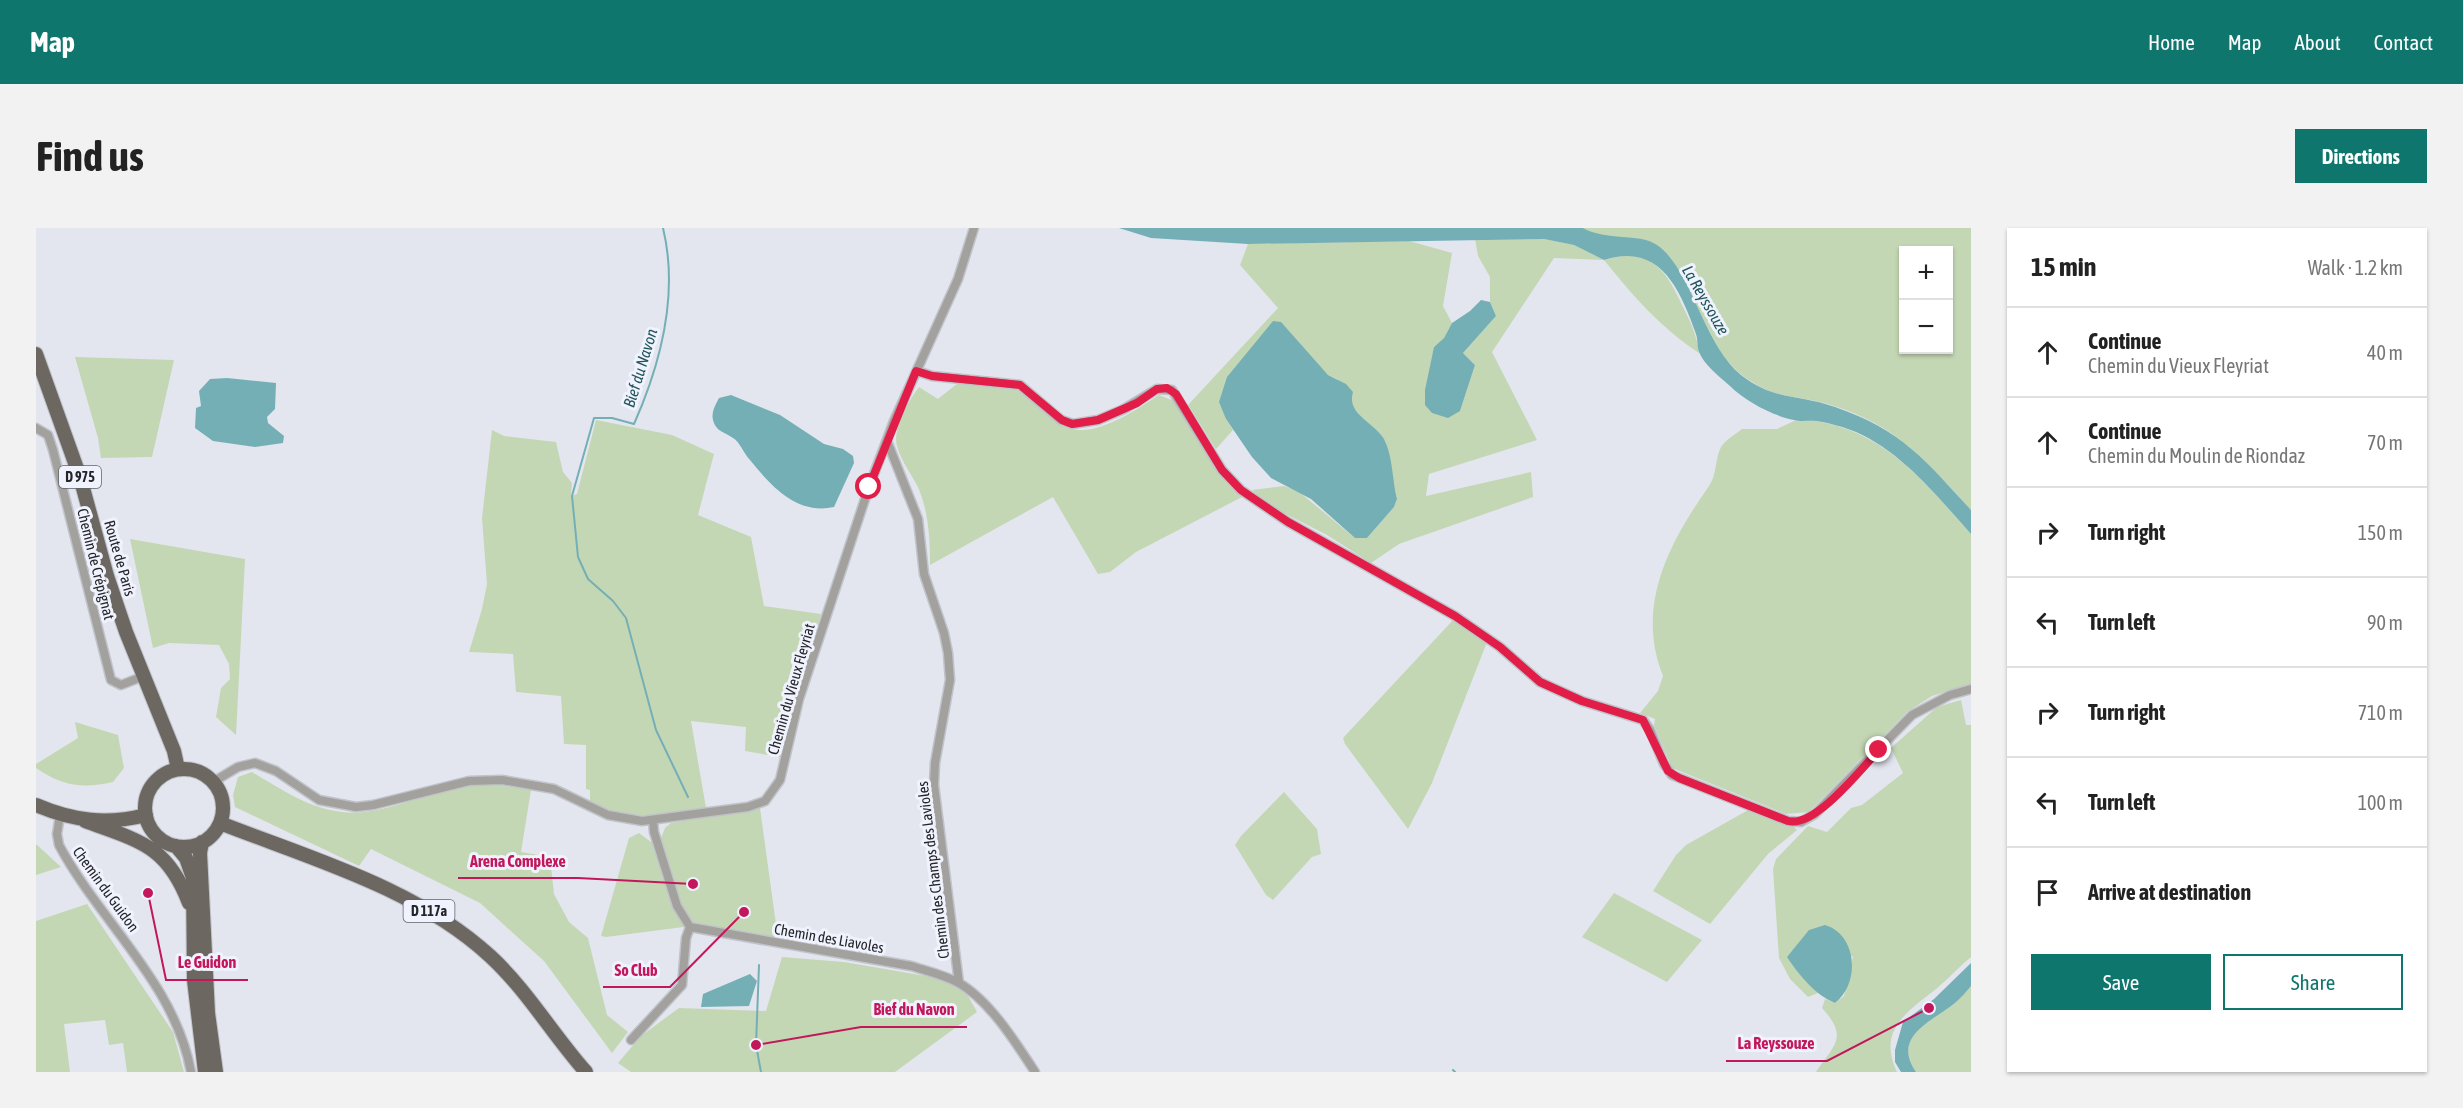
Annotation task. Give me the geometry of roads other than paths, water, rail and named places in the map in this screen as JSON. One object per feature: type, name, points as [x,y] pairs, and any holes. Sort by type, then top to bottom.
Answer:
[{"type":"main road","name":"Route de Paris","points":[[36,354],[80,477],[106,576],[174,751],[178,769]]},
{"type":"main road","points":[[176,846],[202,842],[211,836],[220,823],[223,804],[213,782],[194,770],[178,769],[168,772],[152,785],[148,795],[146,815],[156,834],[176,846],[190,866],[194,980],[205,1072]]},
{"type":"main road","points":[[36,805],[131,838],[159,854],[177,875],[193,914]]},
{"type":"main road","points":[[85,821],[122,821],[146,815]]},
{"type":"main road","name":"D 117a","points":[[220,823],[413,901],[455,928],[505,971],[586,1072]]},
{"type":"main road","points":[[202,842],[200,853],[206,978],[216,1072]]},
{"type":"street","name":"Chemin du Vieux Fleyriat","points":[[213,782],[238,767],[255,763],[276,771],[320,800],[356,807],[374,805],[462,782],[502,780],[554,789],[619,818],[653,820],[757,805],[765,801],[776,788],[799,699],[887,441],[958,279],[974,228]]},
{"type":"street","points":[[916,371],[932,376],[1020,385],[1062,420],[1072,424],[1098,420],[1116,413],[1157,389],[1172,390],[1222,470],[1241,490],[1288,522],[1455,616],[1500,647],[1540,682],[1582,701],[1643,720],[1650,730],[1664,764],[1672,774],[1788,821],[1801,822],[1815,814],[1912,715],[1950,695],[1971,689]]},
{"type":"street","name":"Chemin de Crépignat","points":[[36,428],[48,435],[53,450],[111,680],[121,685],[144,676]]},
{"type":"street","name":"Chemin des Champs des Lavioles","points":[[887,441],[918,519],[924,573],[944,633],[948,653],[950,680],[934,785],[959,983]]},
{"type":"street","name":"Chemin du Guidon","points":[[60,815],[57,834],[59,845],[156,988],[183,1041],[191,1072]]},
{"type":"street","points":[[631,1040],[682,985],[686,938],[690,927],[677,906],[654,832],[653,820]]},
{"type":"street","name":"Chemin des Liavoles","points":[[690,927],[911,966],[959,983],[1003,1025],[1035,1072]]},
{"type":"water","points":[[1119,228],[1583,228],[1602,234],[1650,241],[1669,256],[1717,345],[1741,375],[1776,393],[1822,403],[1858,416],[1911,448],[1971,510],[1971,534],[1904,463],[1873,441],[1836,425],[1816,421],[1797,421],[1777,415],[1736,392],[1701,357],[1690,317],[1675,286],[1654,264],[1640,258],[1623,256],[1604,260],[1574,245],[1544,239],[1248,244],[1151,238]]},
{"type":"water","points":[[1481,300],[1490,302],[1496,316],[1463,353],[1475,365],[1460,411],[1448,418],[1432,413],[1425,405],[1425,390],[1434,347],[1444,338],[1452,323]]},
{"type":"water","points":[[1273,321],[1281,322],[1328,375],[1346,384],[1353,392],[1353,406],[1357,412],[1384,439],[1391,460],[1397,499],[1394,507],[1367,538],[1355,538],[1311,499],[1271,478],[1252,457],[1226,419],[1219,402],[1227,377]]},
{"type":"water","points":[[227,378],[276,383],[275,409],[267,417],[268,423],[284,436],[283,443],[255,447],[213,441],[195,428],[196,408],[201,406],[199,391],[210,379]]},
{"type":"water","points":[[731,395],[780,415],[824,444],[843,449],[853,456],[854,463],[834,507],[808,507],[786,497],[758,470],[735,440],[716,427],[713,417],[715,405],[719,398]]},
{"type":"water","points":[[1825,925],[1836,930],[1844,939],[1852,961],[1849,984],[1835,1003],[1808,984],[1787,957],[1809,930]]},
{"type":"water","points":[[1971,963],[1971,986],[1957,1001],[1926,1023],[1912,1039],[1908,1049],[1916,1072],[1901,1072],[1895,1062],[1895,1050],[1903,1022],[1934,999]]},
{"type":"water","points":[[750,974],[757,981],[749,1006],[701,1007],[703,994]]},
{"type":"waterway","name":"Bief du Navon","points":[[663,228],[669,278],[668,303],[659,353],[644,401],[634,424],[612,418],[594,418],[572,496],[578,557],[588,579],[613,601],[626,618],[656,730],[688,797]]},
{"type":"waterway","name":"Bief du Navon","points":[[759,965],[756,1045],[761,1072]]},
{"type":"place","name":"Arena Complexe","points":[[693,884]]},
{"type":"place","name":"Le Guidon","points":[[148,893]]},
{"type":"place","name":"So Club","points":[[744,912]]},
{"type":"place","name":"La Reyssouze","points":[[1929,1008]]},
{"type":"place","name":"Bief du Navon","points":[[756,1045]]}]
